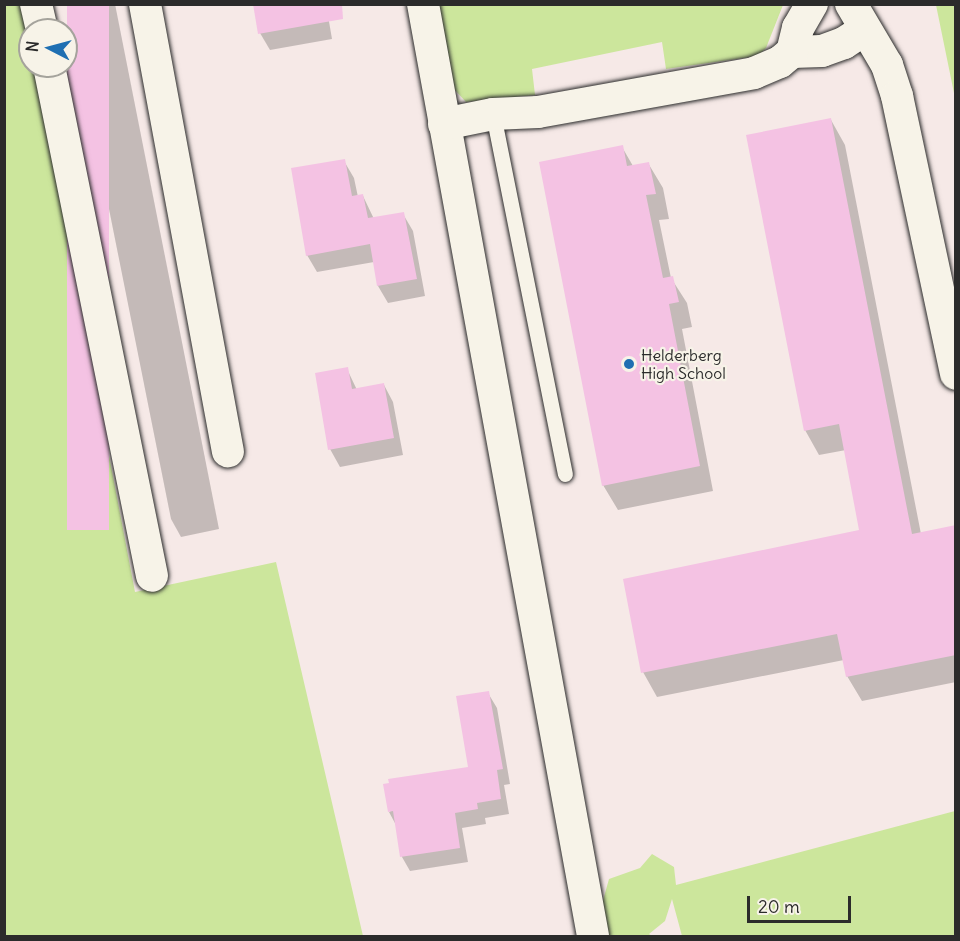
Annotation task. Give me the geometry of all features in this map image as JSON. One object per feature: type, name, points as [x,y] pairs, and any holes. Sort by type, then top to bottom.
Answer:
[{"type":"street","points":[[145,4],[228,451]]},
{"type":"street","points":[[423,4],[593,936]]},
{"type":"street","points":[[444,124],[493,114],[538,112],[754,73],[780,62],[792,52],[798,28],[812,4]]},
{"type":"street","points":[[792,52],[822,51],[844,43],[857,17]]},
{"type":"street","points":[[857,17],[887,64],[897,96],[956,374]]},
{"type":"street","points":[[51,78],[152,576]]},
{"type":"lane","points":[[493,114],[565,474]]},
{"type":"green space","points":[[23,4],[25,18],[18,18],[18,78],[37,78],[135,592],[276,562],[363,936],[5,936],[4,5]]},
{"type":"green space","points":[[431,5],[783,5],[766,48],[758,56],[666,69],[662,42],[532,69],[535,95],[466,102],[443,77]]},
{"type":"green space","points":[[936,5],[955,5],[955,98]]},
{"type":"green space","points":[[955,811],[955,936],[682,936],[672,899],[665,921],[649,934],[652,936],[593,936],[609,879],[640,868],[652,854],[674,867],[676,885]]},
{"type":"building","points":[[67,4],[109,4],[109,530],[67,530],[67,78],[78,78],[78,18],[67,18]]},
{"type":"building","points":[[253,4],[342,4],[343,19],[258,34]]},
{"type":"building","name":"Helderberg High School","points":[[831,118],[912,534],[956,525],[956,655],[846,677],[837,634],[641,673],[623,579],[859,530],[839,424],[804,431],[746,135]]},
{"type":"building","points":[[623,145],[627,166],[649,162],[656,194],[646,195],[663,278],[673,276],[679,302],[669,304],[700,466],[602,486],[539,162]]},
{"type":"building","points":[[345,159],[352,196],[363,194],[368,218],[404,212],[417,279],[377,286],[370,244],[306,256],[291,168]]},
{"type":"building","points":[[348,367],[352,389],[384,383],[394,438],[328,450],[315,373]]},
{"type":"building","points":[[489,691],[503,769],[497,770],[501,799],[477,803],[478,809],[455,813],[460,848],[400,857],[393,811],[388,812],[383,784],[389,783],[388,779],[468,767],[456,696]]},
{"type":"place","name":"Helderberg High School","points":[[629,364]]}]
